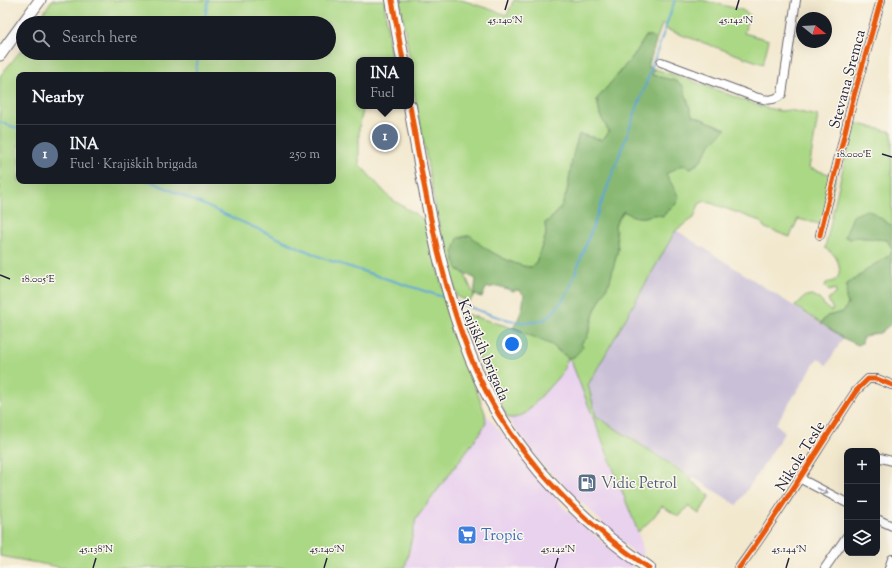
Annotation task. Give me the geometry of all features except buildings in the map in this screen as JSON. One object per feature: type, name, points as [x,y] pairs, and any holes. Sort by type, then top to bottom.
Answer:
[{"type":"main road","points":[[392,0],[402,57]]},
{"type":"main road","name":"Krajiških brigada","points":[[410,109],[422,179],[449,298],[472,359],[491,400],[516,440],[561,494],[599,530],[649,568]]},
{"type":"street","points":[[28,16],[40,0]]},
{"type":"street","points":[[660,62],[767,101],[778,98],[782,94],[796,0]]},
{"type":"street","name":"Stevana Sremca","points":[[820,235],[853,99],[881,0]]},
{"type":"street","points":[[0,55],[16,33]]},
{"type":"street","name":"Nikole Tesle","points":[[739,568],[783,506],[799,478],[856,391],[868,379],[877,379],[892,385]]},
{"type":"street","points":[[880,457],[892,462]]},
{"type":"street","points":[[799,478],[844,501]]},
{"type":"street","points":[[879,520],[892,526]]},
{"type":"street","points":[[825,568],[844,540]]},
{"type":"street","points":[[889,568],[892,559]]},
{"type":"shaded area","points":[[676,230],[843,338],[827,365],[818,358],[776,424],[785,432],[737,505],[596,416],[588,385]]},
{"type":"shaded area","points":[[568,358],[571,361],[638,532],[644,553],[639,558],[541,463],[507,417],[510,418],[562,373]]},
{"type":"shaded area","points":[[485,413],[562,506],[602,542],[632,566],[631,568],[405,568],[416,519],[480,433],[486,423]]},
{"type":"green space","points":[[52,0],[384,0],[391,57],[356,57],[356,109],[363,109],[359,128],[359,164],[390,198],[426,221],[444,294],[470,374],[485,413],[486,423],[416,519],[405,568],[64,568],[0,556],[0,76],[16,57],[16,60],[336,60],[336,16],[42,16]]},
{"type":"green space","points":[[400,0],[462,0],[507,15],[514,0],[702,0],[742,10],[750,15],[744,33],[769,40],[763,64],[665,29],[666,26],[662,24],[656,41],[651,36],[646,36],[635,54],[597,99],[600,115],[609,132],[602,140],[579,134],[573,155],[569,184],[564,201],[553,217],[545,223],[546,235],[536,262],[532,267],[515,263],[502,257],[483,247],[470,235],[454,253],[458,269],[464,273],[474,295],[470,301],[457,297],[442,240],[414,92],[414,57],[410,57]]},
{"type":"green space","points":[[646,36],[651,36],[656,41],[648,67],[654,69],[652,75],[676,81],[683,86],[692,115],[726,129],[709,146],[700,162],[691,168],[682,165],[666,174],[679,197],[676,204],[662,216],[654,215],[637,217],[623,211],[615,225],[618,249],[610,281],[595,310],[587,338],[581,343],[583,347],[574,357],[568,358],[552,345],[513,328],[523,304],[524,295],[519,290],[513,291],[498,286],[486,288],[482,297],[474,295],[476,279],[458,270],[453,253],[458,238],[470,235],[483,247],[502,257],[527,267],[532,267],[536,262],[546,235],[545,223],[553,217],[564,201],[569,183],[573,155],[579,134],[602,140],[609,132],[600,115],[597,99],[635,54]]},
{"type":"green space","points":[[654,69],[687,79],[759,106],[780,111],[789,110],[818,116],[809,168],[836,176],[824,225],[798,219],[790,237],[765,228],[760,221],[705,201],[699,204],[694,218],[676,230],[588,385],[596,416],[692,478],[690,480],[710,496],[699,514],[688,506],[679,517],[662,506],[652,519],[638,532],[571,361],[568,358],[562,373],[526,413],[515,418],[507,417],[477,353],[462,313],[513,328],[552,345],[560,353],[581,343],[587,338],[595,310],[610,281],[618,249],[615,225],[624,211],[638,217],[654,215],[663,216],[676,204],[666,174],[682,164],[691,168],[700,162],[709,146],[726,129],[692,115],[683,86],[676,81],[652,75]]},
{"type":"green space","points":[[855,123],[892,132],[892,226],[887,223],[853,216],[845,237],[850,239],[855,237],[887,240],[892,249],[890,255],[847,284],[846,298],[848,304],[843,312],[827,316],[821,323],[795,306],[806,296],[811,295],[817,297],[830,311],[833,310],[828,299],[836,293],[835,289],[829,291],[825,287],[826,283],[835,280],[839,274],[839,267],[835,257],[825,248],[841,176]]},
{"type":"green space","points":[[869,210],[892,226],[892,249],[887,240],[856,237],[850,239],[845,237],[853,216]]},
{"type":"green space","points":[[892,249],[892,323],[880,333],[863,337],[862,343],[858,345],[843,338],[821,323],[827,316],[843,312],[848,304],[846,298],[847,284],[890,255]]},
{"type":"waterway","points":[[205,16],[208,0]]},
{"type":"waterway","points":[[456,302],[488,314],[523,322],[534,322],[547,318],[561,302],[569,290],[646,84],[675,0]]},
{"type":"waterway","points":[[196,72],[198,60]]},
{"type":"waterway","points":[[0,122],[16,128]]},
{"type":"waterway","points":[[157,184],[325,259],[443,297]]},
{"type":"cycle path","points":[[392,0],[402,57]]},
{"type":"cycle path","points":[[820,235],[853,99],[881,0]]},
{"type":"cycle path","points":[[410,109],[426,197],[443,273],[462,336],[488,396],[514,437],[548,480],[606,536],[649,568]]},
{"type":"cycle path","points":[[739,568],[784,503],[856,391],[868,379],[877,379],[892,385]]},
{"type":"place","name":"INA","points":[[385,137]]},
{"type":"place","name":"Vidic Petrol","points":[[587,483]]},
{"type":"place","name":"Tropic","points":[[467,535]]}]
